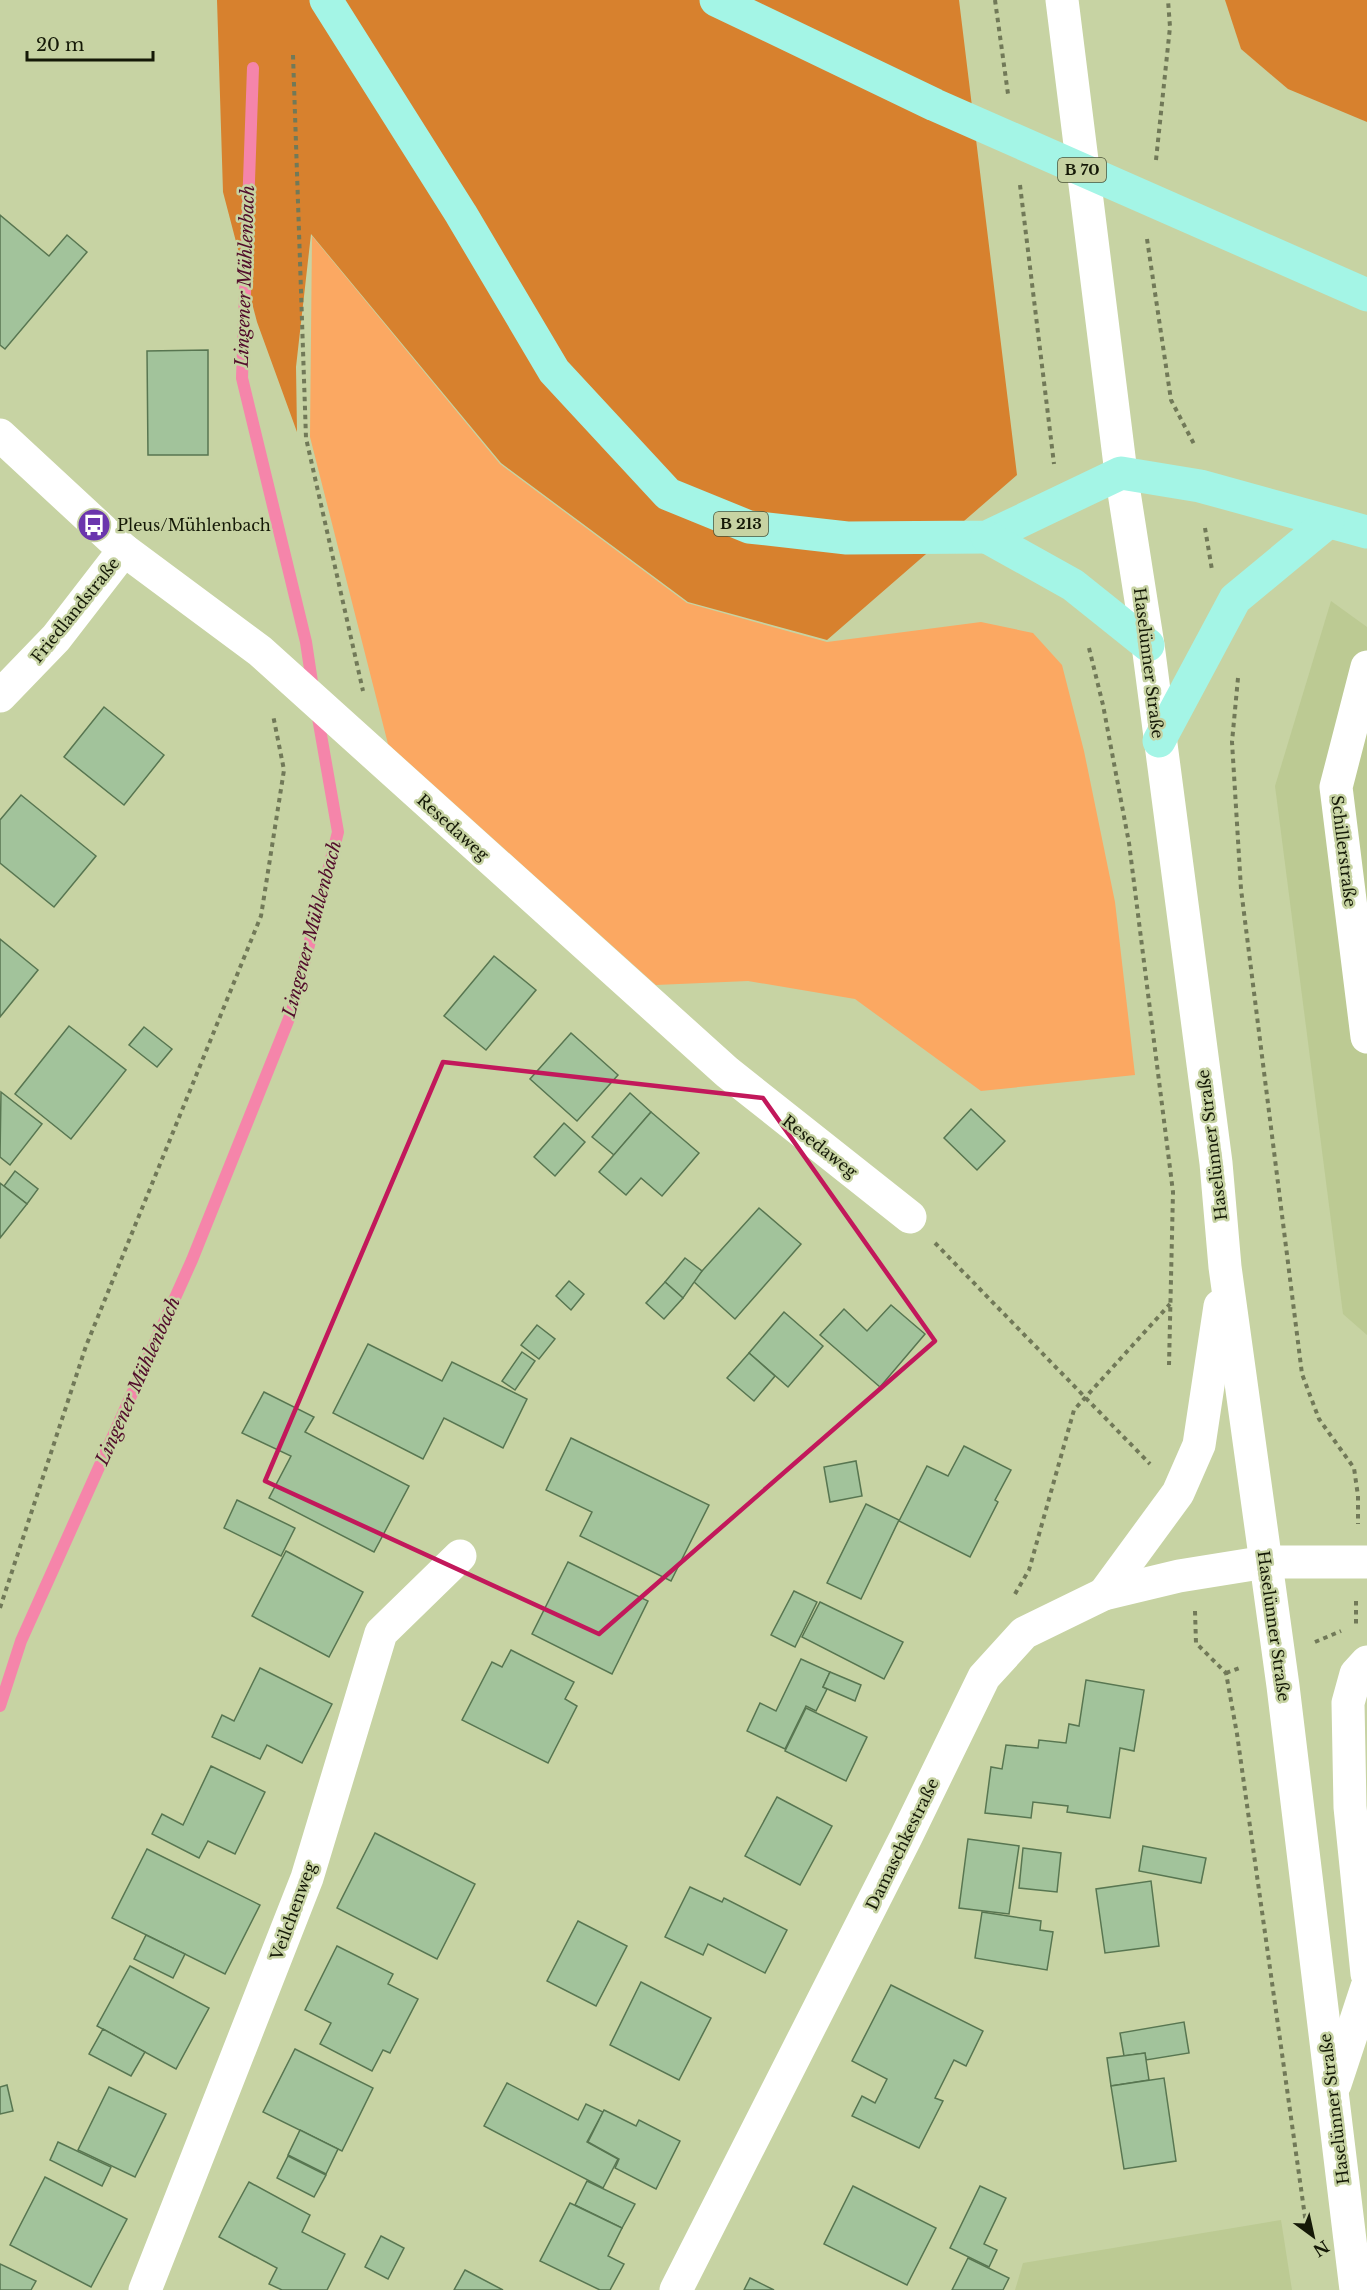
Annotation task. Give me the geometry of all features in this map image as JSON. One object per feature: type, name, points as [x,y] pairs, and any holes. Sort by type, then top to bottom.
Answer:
[{"type":"main road","name":"B 213","points":[[326,0],[461,214],[554,371],[668,494],[749,527],[847,538],[987,537],[1073,585],[1148,645]]},
{"type":"main road","name":"B 70","points":[[716,0],[935,105],[1367,295]]},
{"type":"main road","points":[[987,537],[1121,473],[1200,486],[1367,532]]},
{"type":"main road","points":[[1159,741],[1235,599],[1328,522]]},
{"type":"street","name":"Haselünner Straße","points":[[1062,0],[1121,473],[1148,645],[1216,1163],[1225,1267],[1266,1562],[1356,2290]]},
{"type":"street","name":"Resedaweg","points":[[0,435],[124,550],[264,654],[542,908],[727,1072],[910,1217]]},
{"type":"street","name":"Friedlandstraße","points":[[0,696],[56,638],[124,550]]},
{"type":"street","name":"Schillerstraße","points":[[1367,667],[1336,787],[1367,1037]]},
{"type":"street","points":[[1104,1594],[1178,1493],[1199,1445],[1225,1267]]},
{"type":"street","name":"Veilchenweg","points":[[149,2289],[307,1878],[381,1633],[460,1556]]},
{"type":"street","points":[[1266,1562],[1367,1562]]},
{"type":"street","name":"Damaschkestraße","points":[[676,2290],[906,1838],[984,1677],[1024,1633],[1104,1594],[1179,1576],[1266,1562]]},
{"type":"street","points":[[1367,1662],[1356,1674],[1348,1703],[1350,1807],[1367,1974]]},
{"type":"street","points":[[1332,2094],[1367,1987]]},
{"type":"path","points":[[995,0],[1009,102]]},
{"type":"path","points":[[1156,164],[1170,27],[1168,0]]},
{"type":"path","points":[[293,55],[306,438],[364,693]]},
{"type":"path","points":[[1019,182],[1059,504]]},
{"type":"path","points":[[1148,231],[1147,243],[1172,400],[1195,443],[1210,569],[1235,599]]},
{"type":"path","points":[[1073,585],[1103,705],[1129,843],[1173,1192],[1169,1368]]},
{"type":"path","points":[[0,1608],[86,1346],[261,916],[284,770],[264,654]]},
{"type":"path","points":[[1241,668],[1232,742],[1241,889],[1302,1374],[1319,1419],[1354,1468],[1359,1496]]},
{"type":"path","points":[[910,1217],[1152,1466]]},
{"type":"path","points":[[1012,1601],[1029,1570],[1074,1410],[1084,1396],[1171,1303]]},
{"type":"path","points":[[1196,1643],[1226,1673],[1228,1683],[1307,2231]]},
{"type":"highlighted area","points":[[443,1062],[763,1098],[935,1341],[599,1634],[265,1481]]},
{"type":"shaded area","points":[[217,0],[959,0],[1017,475],[827,640],[688,602],[501,463],[311,234],[296,367],[297,432],[257,322],[223,192]]},
{"type":"shaded area","points":[[1225,0],[1367,0],[1367,122],[1288,89],[1241,49]]},
{"type":"shaded area","points":[[312,236],[500,464],[687,603],[827,642],[981,622],[1033,633],[1062,665],[1084,751],[1115,902],[1135,1075],[981,1091],[855,999],[748,981],[656,985],[388,744],[310,437]]},
{"type":"shaded area","points":[[1331,601],[1367,627],[1367,1335],[1343,1314],[1275,786]]},
{"type":"shaded area","points":[[1281,2220],[1292,2290],[1015,2290],[1023,2263]]},
{"type":"building","points":[[0,215],[49,256],[67,235],[87,252],[5,349],[0,345]]},
{"type":"building","points":[[208,350],[208,455],[148,455],[147,351]]},
{"type":"building","points":[[104,707],[164,755],[124,805],[64,757]]},
{"type":"building","points":[[21,795],[96,856],[54,907],[0,863],[0,820]]},
{"type":"building","points":[[0,939],[38,970],[0,1017]]},
{"type":"building","points":[[494,956],[536,990],[486,1050],[444,1016]]},
{"type":"building","points":[[69,1026],[126,1070],[71,1139],[15,1094]]},
{"type":"building","points":[[144,1027],[172,1049],[157,1067],[129,1045]]},
{"type":"building","points":[[571,1033],[618,1075],[577,1121],[530,1079]]},
{"type":"building","points":[[1,1092],[42,1124],[10,1165],[0,1157]]},
{"type":"building","points":[[630,1093],[651,1112],[614,1155],[592,1137]]},
{"type":"building","points":[[971,1109],[1005,1141],[977,1170],[944,1138]]},
{"type":"building","points":[[651,1112],[699,1153],[662,1196],[641,1178],[626,1195],[599,1172]]},
{"type":"building","points":[[564,1123],[585,1142],[555,1176],[534,1157]]},
{"type":"building","points":[[15,1171],[38,1189],[27,1204],[4,1186]]},
{"type":"building","points":[[0,1183],[27,1204],[0,1238]]},
{"type":"building","points":[[759,1208],[801,1244],[735,1319],[693,1281]]},
{"type":"building","points":[[685,1258],[702,1271],[683,1298],[665,1282]]},
{"type":"building","points":[[569,1281],[584,1294],[571,1310],[556,1296]]},
{"type":"building","points":[[665,1282],[683,1298],[664,1319],[646,1303]]},
{"type":"building","points":[[891,1305],[925,1334],[880,1387],[820,1335],[844,1309],[867,1331]]},
{"type":"building","points":[[784,1312],[823,1346],[788,1387],[749,1353]]},
{"type":"building","points":[[537,1325],[555,1339],[539,1359],[521,1345]]},
{"type":"building","points":[[368,1344],[442,1381],[452,1362],[527,1399],[503,1448],[444,1418],[423,1459],[333,1413]]},
{"type":"building","points":[[522,1352],[535,1361],[515,1390],[502,1381]]},
{"type":"building","points":[[749,1353],[775,1376],[754,1401],[727,1378]]},
{"type":"building","points":[[264,1392],[314,1417],[305,1432],[409,1486],[374,1552],[269,1498],[291,1456],[242,1433]]},
{"type":"building","points":[[571,1438],[709,1505],[671,1581],[580,1536],[592,1512],[546,1490]]},
{"type":"building","points":[[964,1446],[1011,1470],[995,1500],[998,1502],[970,1557],[899,1521],[927,1466],[948,1476]]},
{"type":"building","points":[[856,1461],[862,1496],[830,1502],[824,1467]]},
{"type":"building","points":[[237,1500],[295,1528],[281,1556],[224,1528]]},
{"type":"building","points":[[866,1504],[899,1520],[861,1599],[827,1583]]},
{"type":"building","points":[[286,1551],[363,1592],[329,1657],[252,1616]]},
{"type":"building","points":[[568,1562],[648,1601],[612,1674],[532,1634]]},
{"type":"building","points":[[794,1591],[817,1602],[795,1647],[771,1635]]},
{"type":"building","points":[[820,1602],[903,1642],[884,1679],[802,1637]]},
{"type":"building","points":[[511,1650],[574,1682],[565,1699],[577,1706],[548,1763],[462,1720],[492,1662],[502,1667]]},
{"type":"building","points":[[801,1659],[830,1672],[823,1687],[827,1689],[816,1711],[806,1706],[785,1749],[747,1731],[760,1703],[776,1711]]},
{"type":"building","points":[[260,1668],[332,1704],[302,1763],[267,1745],[260,1759],[212,1737],[222,1715],[234,1721]]},
{"type":"building","points":[[830,1672],[861,1685],[855,1701],[823,1687]]},
{"type":"building","points":[[1086,1680],[1144,1690],[1134,1751],[1120,1748],[1110,1818],[1067,1812],[1068,1806],[1033,1802],[1031,1818],[985,1813],[991,1767],[1002,1769],[1006,1745],[1038,1748],[1039,1740],[1066,1743],[1069,1724],[1079,1726]]},
{"type":"building","points":[[806,1708],[867,1737],[846,1781],[785,1751]]},
{"type":"building","points":[[211,1766],[265,1792],[235,1854],[208,1841],[199,1858],[152,1834],[162,1814],[183,1825]]},
{"type":"building","points":[[777,1797],[832,1826],[800,1885],[745,1856]]},
{"type":"building","points":[[375,1833],[475,1884],[437,1959],[337,1908]]},
{"type":"building","points":[[968,1839],[1019,1846],[1009,1914],[959,1908]]},
{"type":"building","points":[[1143,1846],[1206,1858],[1201,1883],[1139,1871]]},
{"type":"building","points":[[1023,1848],[1061,1853],[1057,1892],[1019,1888]]},
{"type":"building","points":[[147,1849],[260,1905],[225,1974],[112,1918]]},
{"type":"building","points":[[1151,1881],[1159,1946],[1105,1953],[1096,1889]]},
{"type":"building","points":[[690,1887],[722,1902],[724,1898],[787,1930],[765,1973],[708,1944],[703,1955],[665,1937]]},
{"type":"building","points":[[982,1912],[1041,1921],[1040,1930],[1053,1932],[1047,1970],[975,1958]]},
{"type":"building","points":[[578,1921],[627,1946],[596,2006],[547,1981]]},
{"type":"building","points":[[146,1935],[185,1954],[173,1978],[134,1959]]},
{"type":"building","points":[[337,1946],[393,1974],[388,1984],[418,1999],[390,2053],[383,2050],[372,2071],[320,2044],[331,2023],[305,2010]]},
{"type":"building","points":[[130,1966],[209,2008],[176,2069],[97,2026]]},
{"type":"building","points":[[641,1982],[711,2018],[679,2080],[610,2045]]},
{"type":"building","points":[[891,1985],[983,2031],[966,2066],[954,2060],[935,2098],[943,2101],[919,2148],[852,2116],[862,2096],[875,2103],[887,2079],[852,2061]]},
{"type":"building","points":[[1184,2022],[1189,2053],[1146,2060],[1145,2053],[1124,2056],[1120,2033]]},
{"type":"building","points":[[103,2029],[145,2052],[131,2076],[89,2054]]},
{"type":"building","points":[[295,2049],[373,2088],[342,2151],[263,2112]]},
{"type":"building","points":[[1145,2053],[1149,2080],[1111,2086],[1107,2058]]},
{"type":"building","points":[[1164,2078],[1176,2161],[1124,2169],[1111,2086]]},
{"type":"building","points":[[507,2083],[578,2120],[586,2104],[603,2112],[587,2142],[618,2159],[603,2188],[484,2126]]},
{"type":"building","points":[[7,2085],[13,2111],[0,2114],[0,2087]]},
{"type":"building","points":[[109,2087],[166,2114],[135,2177],[78,2150]]},
{"type":"building","points":[[604,2110],[636,2126],[639,2120],[680,2141],[656,2189],[615,2168],[619,2159],[588,2142]]},
{"type":"building","points":[[300,2130],[338,2149],[326,2174],[288,2155]]},
{"type":"building","points":[[58,2142],[111,2167],[102,2186],[50,2160]]},
{"type":"building","points":[[288,2156],[326,2175],[314,2197],[277,2178]]},
{"type":"building","points":[[45,2177],[127,2219],[91,2287],[10,2245]]},
{"type":"building","points":[[587,2181],[635,2204],[622,2228],[575,2205]]},
{"type":"building","points":[[249,2182],[310,2215],[302,2232],[345,2254],[327,2290],[282,2290],[269,2284],[277,2268],[219,2237]]},
{"type":"building","points":[[853,2186],[936,2228],[907,2285],[824,2244]]},
{"type":"building","points":[[980,2186],[1006,2198],[984,2244],[997,2250],[989,2267],[950,2248]]},
{"type":"building","points":[[570,2203],[622,2228],[608,2256],[624,2264],[610,2290],[600,2290],[540,2261]]},
{"type":"building","points":[[381,2236],[404,2248],[388,2279],[365,2267]]},
{"type":"building","points":[[968,2258],[1009,2278],[1003,2290],[952,2290]]},
{"type":"building","points":[[0,2264],[36,2281],[31,2290],[0,2290]]},
{"type":"building","points":[[465,2270],[503,2290],[454,2290]]},
{"type":"building","points":[[750,2278],[774,2290],[744,2290]]},
{"type":"waterway","name":"Lingener Mühlenbach","points":[[253,68],[242,378],[306,642],[313,689]]},
{"type":"waterway","name":"Lingener Mühlenbach","points":[[0,1706],[21,1641],[192,1260],[292,1011],[338,832],[317,712]]},
{"type":"place","name":"Pleus/Mühlenbach","points":[[94,525]]}]
